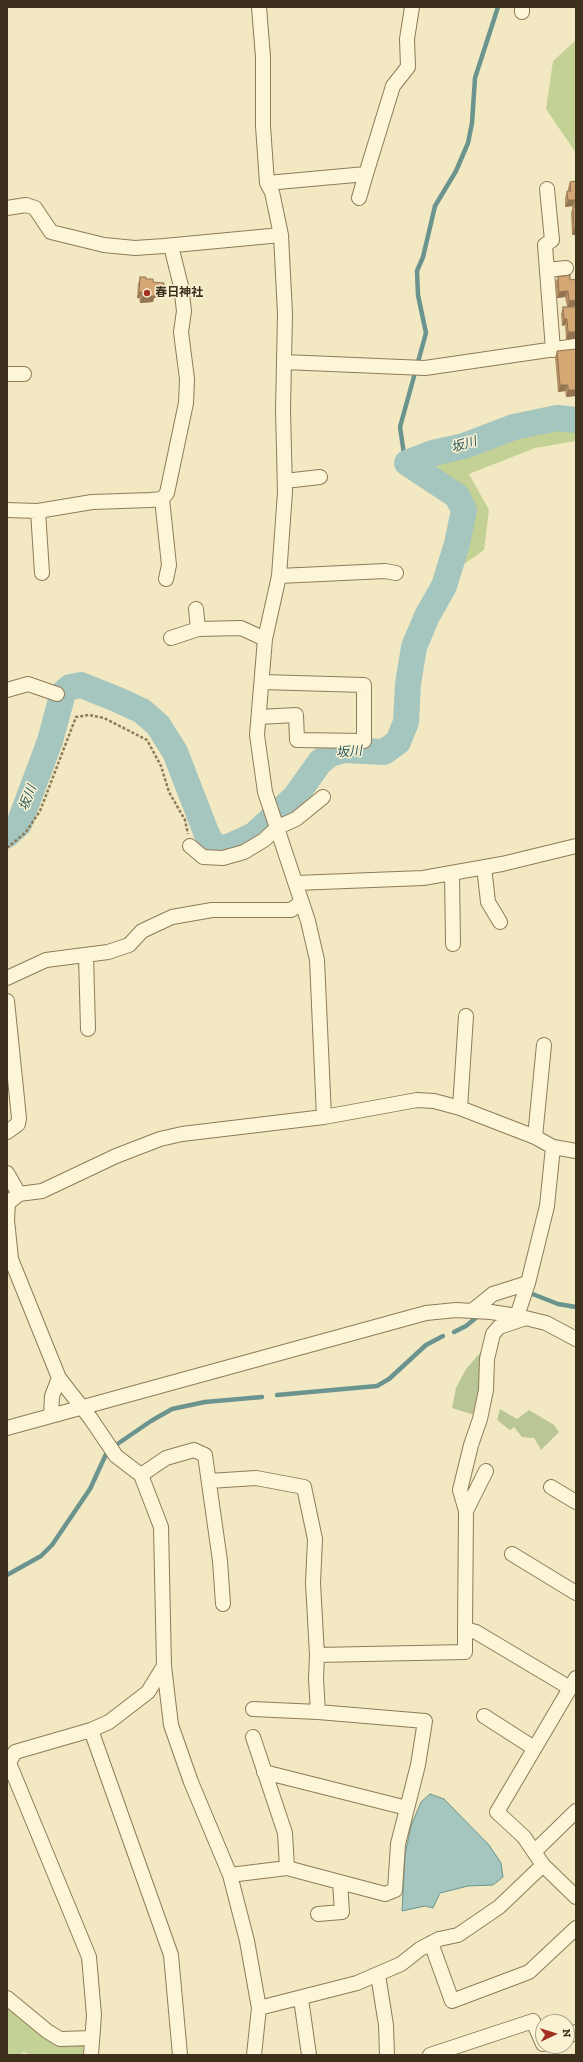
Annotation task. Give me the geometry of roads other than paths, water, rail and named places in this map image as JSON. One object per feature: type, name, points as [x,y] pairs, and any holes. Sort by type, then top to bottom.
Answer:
[{"type":"street","points":[[259,7],[263,58],[263,126],[267,183],[272,192],[281,235],[285,314],[285,481],[279,576],[266,639],[257,735],[265,792],[302,902],[317,960],[324,1117]]},
{"type":"street","points":[[359,198],[393,86],[408,67],[407,39],[412,7]]},
{"type":"street","points":[[267,183],[366,174]]},
{"type":"street","points":[[547,189],[552,240],[545,245],[553,350]]},
{"type":"street","points":[[7,208],[26,205],[35,208],[51,232],[104,245],[135,248],[171,246],[218,240],[281,235]]},
{"type":"street","points":[[7,510],[38,511],[92,502],[162,498],[167,493],[186,403],[186,379],[181,332],[184,311],[181,286],[171,246]]},
{"type":"street","points":[[547,270],[566,268]]},
{"type":"street","points":[[284,362],[425,368],[576,346]]},
{"type":"street","points":[[7,374],[24,374]]},
{"type":"street","points":[[285,481],[320,477]]},
{"type":"street","points":[[162,498],[169,565],[166,579]]},
{"type":"street","points":[[38,511],[42,573]]},
{"type":"street","points":[[279,576],[385,571],[396,573]]},
{"type":"street","points":[[196,608],[198,629]]},
{"type":"street","points":[[171,638],[198,629],[241,628],[266,639]]},
{"type":"street","points":[[259,717],[296,715],[297,740],[364,741],[364,684],[262,682]]},
{"type":"street","points":[[7,690],[28,684],[57,694]]},
{"type":"street","points":[[190,846],[203,857],[223,858],[244,852],[264,840],[277,824],[296,819],[323,797]]},
{"type":"street","points":[[296,883],[423,878],[484,867],[576,846]]},
{"type":"street","points":[[484,867],[488,902],[500,922]]},
{"type":"street","points":[[452,873],[453,944]]},
{"type":"street","points":[[7,978],[46,960],[108,952],[129,945],[142,931],[172,918],[212,910],[290,910],[302,902]]},
{"type":"street","points":[[86,955],[88,1029]]},
{"type":"street","points":[[7,1001],[19,1118],[18,1124],[7,1132]]},
{"type":"street","points":[[460,1108],[466,1016]]},
{"type":"street","points":[[535,1137],[544,1045]]},
{"type":"street","points":[[254,2055],[259,2008],[247,1941],[230,1875],[190,1782],[171,1725],[164,1666],[161,1527],[141,1475],[116,1456],[92,1419],[81,1408],[59,1378],[11,1259],[7,1220],[8,1203],[19,1194],[42,1191],[116,1156],[175,1136],[324,1117],[417,1100],[434,1101],[460,1108],[535,1137],[553,1147],[576,1151]]},
{"type":"street","points":[[521,1317],[546,1206],[553,1147]]},
{"type":"street","points":[[7,1173],[19,1194]]},
{"type":"street","points":[[472,1310],[493,1294],[528,1283]]},
{"type":"street","points":[[7,1428],[176,1380],[426,1313],[472,1310],[521,1317],[546,1323],[576,1339]]},
{"type":"street","points":[[317,1655],[465,1652],[466,1511],[460,1490],[471,1445],[480,1419],[486,1390],[487,1359],[493,1334],[499,1327],[521,1317]]},
{"type":"street","points":[[51,1416],[52,1396],[59,1378]]},
{"type":"street","points":[[141,1475],[166,1458],[194,1450],[205,1454],[220,1561],[223,1604]]},
{"type":"street","points":[[466,1511],[486,1471]]},
{"type":"street","points":[[464,1475],[478,1486]]},
{"type":"street","points":[[209,1481],[256,1478],[304,1487],[314,1539],[313,1583],[317,1655],[316,1679],[318,1712]]},
{"type":"street","points":[[551,1487],[576,1502]]},
{"type":"street","points":[[512,1554],[576,1593]]},
{"type":"street","points":[[465,1629],[476,1632],[573,1683],[498,1812],[524,1837],[535,1851],[543,1865],[576,1897]]},
{"type":"street","points":[[91,2055],[94,2015],[89,1957],[9,1763],[15,1752],[91,1730],[109,1722],[148,1692],[164,1666]]},
{"type":"street","points":[[230,1875],[288,1868],[385,1894],[394,1890],[398,1844],[418,1765],[425,1721],[318,1712],[253,1709]]},
{"type":"street","points":[[484,1716],[534,1748]]},
{"type":"street","points":[[91,1730],[171,1955],[180,2055]]},
{"type":"street","points":[[253,1737],[285,1834],[288,1868]]},
{"type":"street","points":[[264,1772],[406,1808]]},
{"type":"street","points":[[535,1851],[576,1811]]},
{"type":"street","points":[[259,2008],[301,1998],[378,1975],[401,1964],[420,1949],[439,1939],[458,1934],[499,1907],[543,1865]]},
{"type":"street","points":[[318,1914],[342,1912],[340,1882]]},
{"type":"street","points":[[431,1944],[452,2001],[529,1972],[576,1928]]},
{"type":"street","points":[[378,1975],[386,2025],[388,2055]]},
{"type":"street","points":[[7,1998],[47,2032],[60,2039],[92,2038]]},
{"type":"street","points":[[301,1998],[309,2055]]},
{"type":"street","points":[[430,2055],[533,2022],[535,2026]]},
{"type":"water","points":[[430,1794],[444,1799],[489,1845],[501,1863],[503,1877],[493,1885],[468,1886],[440,1893],[433,1908],[425,1906],[402,1911],[405,1855],[411,1826],[421,1802]]},
{"type":"waterway","points":[[407,463],[404,454],[400,427],[426,333],[418,295],[417,271],[423,257],[435,206],[456,171],[468,143],[472,123],[475,78],[498,7]]},
{"type":"waterway","name":"坂川","points":[[7,835],[19,824],[50,741],[63,693],[70,687],[81,685],[116,699],[142,711],[158,725],[175,752],[206,832],[213,846],[226,848],[254,835],[295,797],[320,762],[330,754],[344,750],[384,752],[398,742],[406,722],[408,684],[414,647],[427,616],[444,586],[457,544],[464,510],[457,496],[407,463],[433,453],[464,446],[514,427],[557,418],[576,420]]},
{"type":"waterway","points":[[530,1293],[558,1304],[576,1307]]},
{"type":"waterway","points":[[454,1332],[466,1326],[477,1317]]},
{"type":"waterway","points":[[277,1395],[377,1386],[389,1379],[426,1345],[443,1336]]},
{"type":"waterway","points":[[116,1445],[151,1421],[172,1409],[205,1402],[262,1397]]},
{"type":"waterway","points":[[7,1575],[41,1556],[52,1545],[90,1489],[107,1452]]},
{"type":"place","name":"春日神社","points":[[147,293]]}]
